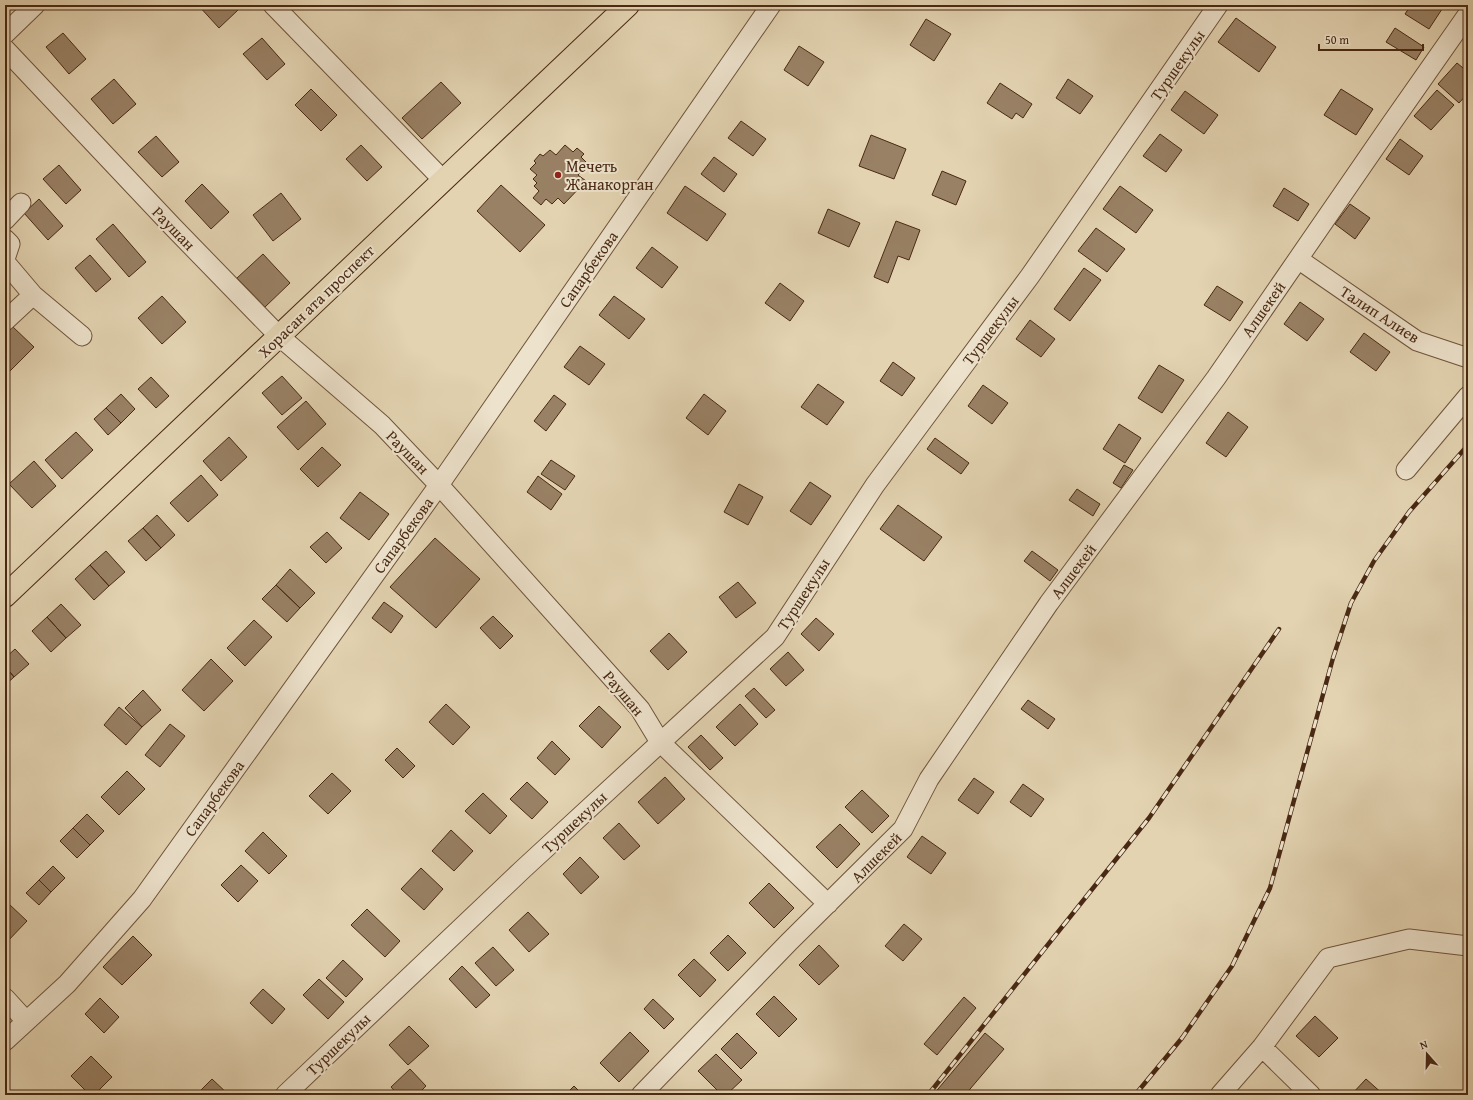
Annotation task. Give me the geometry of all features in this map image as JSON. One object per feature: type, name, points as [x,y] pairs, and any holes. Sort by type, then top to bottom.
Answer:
[{"type":"main road","name":"Хорасан ата проспект","points":[[5,596],[628,5]]},
{"type":"street","points":[[5,34],[35,5]]},
{"type":"street","points":[[273,5],[444,180]]},
{"type":"street","name":"Сапарбекова","points":[[5,1042],[67,984],[142,899],[439,485],[771,5]]},
{"type":"street","name":"Туршекулы","points":[[286,1095],[522,870],[775,637],[875,485],[1030,276],[1218,5]]},
{"type":"street","name":"Алшекей","points":[[640,1095],[903,829],[929,778],[1045,609],[1216,378],[1468,14]]},
{"type":"street","name":"Раушан","points":[[5,49],[173,227],[279,336],[382,425],[439,485],[640,709],[660,742],[828,904]]},
{"type":"street","points":[[5,220],[21,203]]},
{"type":"street","points":[[5,239],[10,244],[5,261],[33,295],[82,336]]},
{"type":"street","name":"Талип Алиев","points":[[1298,259],[1417,340],[1468,358]]},
{"type":"street","points":[[5,321],[33,295]]},
{"type":"street","points":[[1406,470],[1468,396]]},
{"type":"street","points":[[1220,1095],[1262,1047],[1328,958],[1409,939],[1468,946]]},
{"type":"street","points":[[5,998],[26,1022]]},
{"type":"street","points":[[1262,1047],[1311,1095]]},
{"type":"building","points":[[198,5],[233,5],[238,10],[219,28]]},
{"type":"building","points":[[1411,5],[1444,6],[1429,29],[1405,14]]},
{"type":"building","points":[[1236,18],[1276,47],[1259,72],[1218,42]]},
{"type":"building","points":[[926,19],[951,34],[934,61],[910,45]]},
{"type":"building","points":[[1395,28],[1424,47],[1416,60],[1386,42]]},
{"type":"building","points":[[63,33],[86,59],[69,74],[46,47]]},
{"type":"building","points":[[262,38],[285,64],[267,80],[243,54]]},
{"type":"building","points":[[799,46],[824,62],[808,86],[784,70]]},
{"type":"building","points":[[1457,63],[1468,72],[1468,93],[1459,103],[1438,84]]},
{"type":"building","points":[[114,79],[136,104],[113,124],[91,99]]},
{"type":"building","points":[[1068,79],[1093,96],[1080,114],[1056,98]]},
{"type":"building","points":[[441,82],[461,103],[422,139],[402,118]]},
{"type":"building","points":[[1000,83],[1032,104],[1023,118],[1016,113],[1012,119],[987,103]]},
{"type":"building","points":[[311,89],[337,115],[321,131],[295,105]]},
{"type":"building","points":[[1341,89],[1373,109],[1356,135],[1324,115]]},
{"type":"building","points":[[1437,90],[1454,105],[1431,130],[1414,116]]},
{"type":"building","points":[[1185,91],[1218,115],[1204,134],[1171,110]]},
{"type":"building","points":[[741,121],[766,139],[753,156],[728,138]]},
{"type":"building","points":[[1160,134],[1182,150],[1166,172],[1143,156]]},
{"type":"building","points":[[871,135],[906,149],[894,179],[859,166]]},
{"type":"building","points":[[156,136],[179,162],[162,177],[138,152]]},
{"type":"building","points":[[1400,139],[1423,156],[1409,175],[1386,159]]},
{"type":"building","points":[[361,145],[382,167],[367,181],[346,159]]},
{"type":"building","name":"Мечеть Жанакорган","points":[[565,145],[573,152],[577,148],[584,154],[581,157],[588,164],[578,175],[586,181],[564,204],[558,198],[552,204],[546,199],[541,205],[533,198],[539,191],[534,186],[537,183],[533,179],[537,175],[530,169],[536,163],[534,161],[540,154],[543,156],[550,150],[556,155]]},
{"type":"building","points":[[714,157],[737,174],[724,192],[701,174]]},
{"type":"building","points":[[59,165],[81,190],[66,204],[43,179]]},
{"type":"building","points":[[942,171],[966,181],[956,205],[932,195]]},
{"type":"building","points":[[202,184],[229,212],[211,229],[185,201]]},
{"type":"building","points":[[501,185],[545,225],[520,252],[477,211]]},
{"type":"building","points":[[685,186],[726,214],[707,241],[667,213]]},
{"type":"building","points":[[1120,186],[1153,210],[1136,233],[1103,209]]},
{"type":"building","points":[[1284,188],[1309,204],[1298,221],[1273,206]]},
{"type":"building","points":[[281,193],[301,219],[273,241],[253,215]]},
{"type":"building","points":[[39,199],[63,226],[48,240],[24,213]]},
{"type":"building","points":[[1350,204],[1370,218],[1355,239],[1335,224]]},
{"type":"building","points":[[828,209],[860,223],[849,247],[818,233]]},
{"type":"building","points":[[896,221],[920,230],[909,260],[898,256],[888,283],[874,277]]},
{"type":"building","points":[[113,224],[146,262],[129,277],[96,239]]},
{"type":"building","points":[[1096,228],[1125,249],[1107,272],[1078,251]]},
{"type":"building","points":[[652,247],[678,267],[662,288],[636,268]]},
{"type":"building","points":[[263,254],[290,283],[265,307],[237,278]]},
{"type":"building","points":[[90,255],[111,279],[96,292],[75,268]]},
{"type":"building","points":[[1084,268],[1101,280],[1070,321],[1054,309]]},
{"type":"building","points":[[780,283],[804,301],[790,321],[765,303]]},
{"type":"building","points":[[1217,286],[1243,302],[1230,321],[1204,305]]},
{"type":"building","points":[[162,296],[186,322],[162,344],[138,318]]},
{"type":"building","points":[[614,296],[645,319],[629,339],[599,315]]},
{"type":"building","points":[[1300,302],[1324,319],[1307,341],[1284,324]]},
{"type":"building","points":[[1030,320],[1055,339],[1041,357],[1016,339]]},
{"type":"building","points":[[13,327],[34,347],[6,375],[5,335]]},
{"type":"building","points":[[1364,333],[1390,352],[1376,371],[1350,352]]},
{"type":"building","points":[[580,346],[605,364],[589,385],[564,367]]},
{"type":"building","points":[[893,362],[915,378],[902,396],[880,381]]},
{"type":"building","points":[[1159,365],[1184,380],[1162,413],[1138,398]]},
{"type":"building","points":[[282,376],[302,398],[282,415],[262,393]]},
{"type":"building","points":[[151,377],[169,396],[156,408],[138,389]]},
{"type":"building","points":[[818,384],[844,402],[827,425],[801,407]]},
{"type":"building","points":[[983,385],[1008,403],[992,424],[968,406]]},
{"type":"building","points":[[121,394],[135,409],[121,423],[106,408]]},
{"type":"building","points":[[704,394],[726,411],[708,435],[686,418]]},
{"type":"building","points":[[554,395],[566,404],[546,431],[534,421]]},
{"type":"building","points":[[306,401],[326,424],[298,450],[277,427]]},
{"type":"building","points":[[106,408],[121,423],[108,435],[94,419]]},
{"type":"building","points":[[1228,412],[1248,427],[1226,457],[1206,443]]},
{"type":"building","points":[[1119,424],[1141,438],[1125,463],[1103,449]]},
{"type":"building","points":[[76,432],[93,450],[62,479],[45,460]]},
{"type":"building","points":[[229,437],[247,457],[221,481],[203,461]]},
{"type":"building","points":[[935,438],[969,463],[961,474],[927,449]]},
{"type":"building","points":[[322,447],[341,465],[318,487],[300,469]]},
{"type":"building","points":[[551,460],[575,476],[565,490],[541,474]]},
{"type":"building","points":[[34,461],[56,486],[32,508],[9,484]]},
{"type":"building","points":[[1124,465],[1133,470],[1121,488],[1113,483]]},
{"type":"building","points":[[201,475],[218,495],[188,522],[170,503]]},
{"type":"building","points":[[538,476],[562,494],[551,510],[527,492]]},
{"type":"building","points":[[810,482],[831,496],[811,525],[790,511]]},
{"type":"building","points":[[739,484],[763,497],[748,525],[724,512]]},
{"type":"building","points":[[1077,489],[1100,504],[1093,516],[1069,500]]},
{"type":"building","points":[[360,492],[389,514],[369,540],[340,518]]},
{"type":"building","points":[[898,505],[942,537],[924,561],[880,529]]},
{"type":"building","points":[[157,515],[175,535],[161,548],[143,528]]},
{"type":"building","points":[[143,528],[161,548],[146,561],[128,541]]},
{"type":"building","points":[[327,532],[342,548],[326,563],[310,547]]},
{"type":"building","points":[[435,538],[480,579],[436,628],[390,587]]},
{"type":"building","points":[[106,551],[125,572],[109,586],[90,565]]},
{"type":"building","points":[[1032,551],[1058,570],[1050,581],[1024,561]]},
{"type":"building","points":[[90,565],[109,586],[94,600],[75,579]]},
{"type":"building","points":[[290,569],[315,593],[300,608],[276,585]]},
{"type":"building","points":[[738,582],[756,603],[736,618],[719,597]]},
{"type":"building","points":[[276,585],[300,608],[287,622],[262,599]]},
{"type":"building","points":[[384,602],[403,616],[391,633],[372,618]]},
{"type":"building","points":[[61,604],[81,625],[66,638],[47,617]]},
{"type":"building","points":[[493,616],[513,636],[500,649],[480,628]]},
{"type":"building","points":[[47,617],[66,638],[51,652],[32,631]]},
{"type":"building","points":[[816,618],[834,634],[819,651],[801,634]]},
{"type":"building","points":[[254,620],[272,637],[245,666],[227,648]]},
{"type":"building","points":[[669,633],[687,652],[668,670],[650,651]]},
{"type":"building","points":[[15,649],[29,664],[14,677],[5,666],[5,658]]},
{"type":"building","points":[[788,652],[804,670],[786,686],[770,669]]},
{"type":"building","points":[[211,659],[233,681],[204,711],[182,690]]},
{"type":"building","points":[[5,666],[14,677],[5,685]]},
{"type":"building","points":[[754,688],[775,710],[766,718],[745,696]]},
{"type":"building","points":[[143,690],[161,710],[142,727],[125,708]]},
{"type":"building","points":[[1028,700],[1055,719],[1048,729],[1021,709]]},
{"type":"building","points":[[446,704],[470,727],[453,745],[429,722]]},
{"type":"building","points":[[740,704],[758,724],[735,746],[716,727]]},
{"type":"building","points":[[599,706],[621,727],[602,748],[579,726]]},
{"type":"building","points":[[119,707],[142,727],[126,745],[104,725]]},
{"type":"building","points":[[170,724],[185,736],[160,767],[145,755]]},
{"type":"building","points":[[701,735],[723,758],[710,770],[688,747]]},
{"type":"building","points":[[552,741],[570,759],[555,775],[537,758]]},
{"type":"building","points":[[397,748],[415,766],[403,778],[385,760]]},
{"type":"building","points":[[127,771],[145,789],[119,815],[101,797]]},
{"type":"building","points":[[332,773],[351,791],[328,814],[309,796]]},
{"type":"building","points":[[665,777],[685,799],[658,824],[638,802]]},
{"type":"building","points":[[974,778],[994,792],[978,814],[958,800]]},
{"type":"building","points":[[527,782],[548,802],[532,819],[510,799]]},
{"type":"building","points":[[1023,784],[1044,799],[1031,817],[1010,802]]},
{"type":"building","points":[[862,790],[889,816],[872,833],[845,807]]},
{"type":"building","points":[[483,793],[507,816],[490,834],[465,811]]},
{"type":"building","points":[[87,814],[104,831],[90,845],[73,828]]},
{"type":"building","points":[[619,823],[640,846],[624,860],[603,838]]},
{"type":"building","points":[[840,824],[860,844],[837,868],[816,847]]},
{"type":"building","points":[[73,828],[90,845],[77,858],[60,841]]},
{"type":"building","points":[[451,830],[473,851],[454,871],[432,851]]},
{"type":"building","points":[[263,832],[287,856],[269,874],[245,851]]},
{"type":"building","points":[[922,836],[946,853],[931,874],[907,857]]},
{"type":"building","points":[[580,857],[599,877],[581,894],[563,874]]},
{"type":"building","points":[[241,865],[258,881],[238,902],[221,885]]},
{"type":"building","points":[[53,866],[65,878],[51,892],[39,880]]},
{"type":"building","points":[[421,868],[443,889],[424,910],[401,889]]},
{"type":"building","points":[[39,880],[51,892],[39,905],[26,893]]},
{"type":"building","points":[[769,883],[794,908],[774,928],[749,903]]},
{"type":"building","points":[[9,904],[27,921],[5,944],[5,908]]},
{"type":"building","points":[[367,909],[400,941],[385,957],[351,925]]},
{"type":"building","points":[[528,912],[549,934],[529,952],[509,930]]},
{"type":"building","points":[[904,924],[922,939],[903,961],[885,946]]},
{"type":"building","points":[[728,935],[746,953],[728,971],[710,953]]},
{"type":"building","points":[[133,936],[152,955],[122,985],[103,967]]},
{"type":"building","points":[[819,945],[839,966],[819,985],[799,965]]},
{"type":"building","points":[[493,947],[514,970],[496,986],[475,963]]},
{"type":"building","points":[[694,959],[716,980],[700,997],[678,975]]},
{"type":"building","points":[[343,960],[363,979],[346,997],[326,978]]},
{"type":"building","points":[[462,966],[490,995],[476,1008],[449,979]]},
{"type":"building","points":[[319,979],[344,1002],[328,1019],[303,995]]},
{"type":"building","points":[[263,989],[285,1009],[272,1024],[250,1003]]},
{"type":"building","points":[[774,996],[797,1019],[779,1037],[756,1014]]},
{"type":"building","points":[[964,997],[976,1008],[937,1055],[924,1044]]},
{"type":"building","points":[[100,998],[119,1017],[104,1033],[85,1014]]},
{"type":"building","points":[[653,999],[674,1019],[664,1029],[644,1009]]},
{"type":"building","points":[[1315,1016],[1338,1038],[1319,1057],[1296,1036]]},
{"type":"building","points":[[409,1026],[429,1046],[408,1065],[389,1045]]},
{"type":"building","points":[[630,1032],[649,1051],[619,1082],[600,1063]]},
{"type":"building","points":[[737,1033],[757,1053],[741,1069],[721,1049]]},
{"type":"building","points":[[985,1033],[1004,1049],[965,1095],[933,1095]]},
{"type":"building","points":[[716,1054],[742,1080],[726,1095],[722,1095],[698,1071]]},
{"type":"building","points":[[91,1056],[112,1077],[94,1095],[90,1095],[71,1076]]},
{"type":"building","points":[[410,1069],[426,1086],[417,1095],[398,1095],[391,1087]]},
{"type":"building","points":[[212,1079],[229,1095],[197,1094]]},
{"type":"building","points":[[1366,1079],[1384,1095],[1351,1095]]},
{"type":"building","points":[[574,1086],[583,1095],[565,1095]]},
{"type":"railway","points":[[1135,1095],[1182,1038],[1232,966],[1270,888],[1333,658],[1351,603],[1374,561],[1409,512],[1468,445]]},
{"type":"railway","points":[[928,1095],[1149,818],[1279,629]]},
{"type":"place","name":"Мечеть Жанакорган","points":[[558,175]]}]
